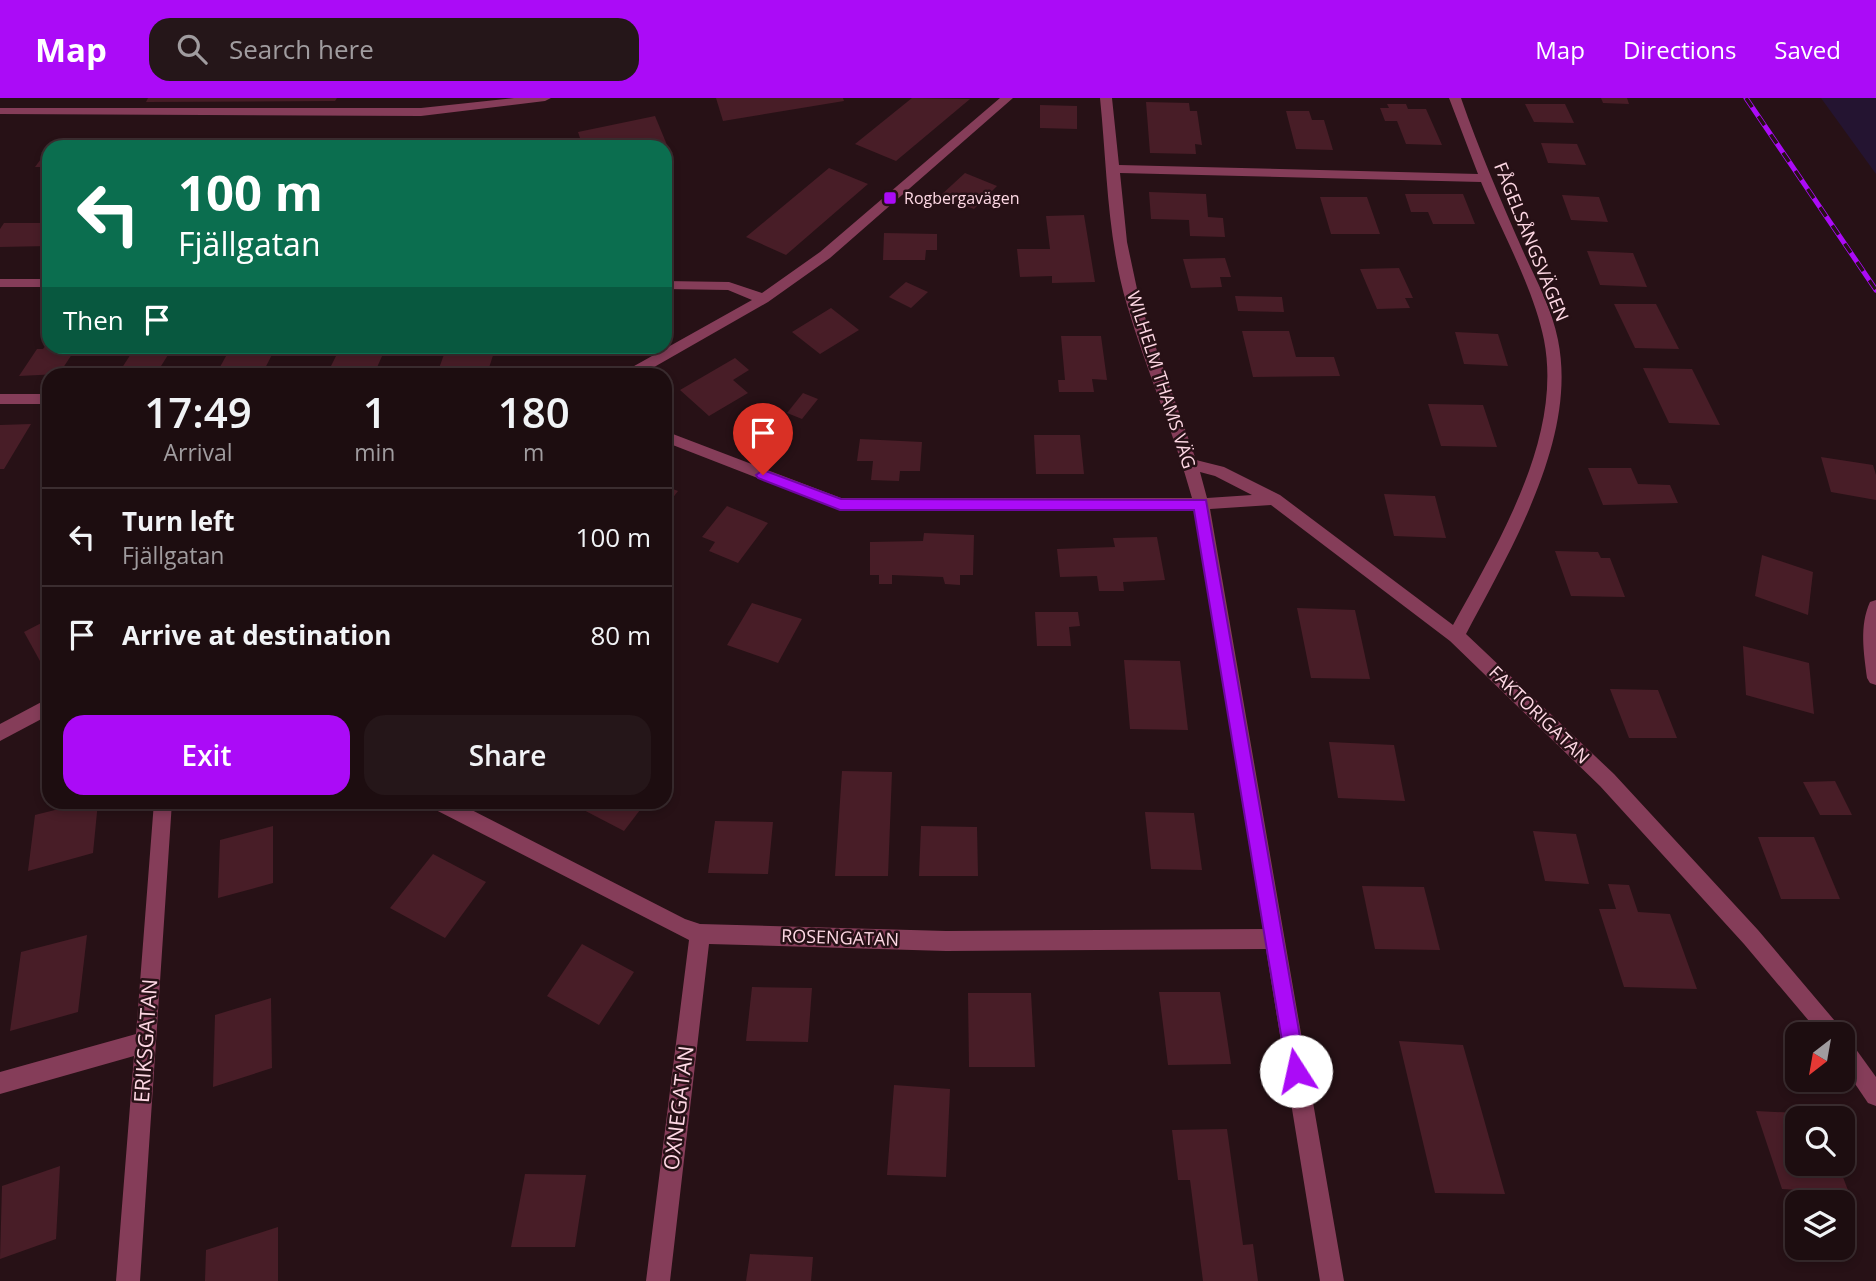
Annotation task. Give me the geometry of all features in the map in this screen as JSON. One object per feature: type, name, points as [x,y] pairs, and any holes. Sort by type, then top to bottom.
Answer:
[{"type":"street","points":[[67,112],[82,98]]},
{"type":"street","points":[[0,111],[421,112],[545,98]]},
{"type":"street","points":[[672,351],[763,299],[825,255],[1007,98]]},
{"type":"street","name":"WILHELM THAMS VÄG","points":[[1106,98],[1121,242],[1133,303],[1190,464],[1200,504],[1332,1281]]},
{"type":"street","name":"FÅGELSÅNGSVÄGEN","points":[[1455,98],[1485,178],[1537,298],[1553,351],[1552,396],[1545,440],[1530,487],[1504,546],[1456,636]]},
{"type":"street","points":[[1112,169],[1485,178]]},
{"type":"street","points":[[0,283],[42,283]]},
{"type":"street","points":[[672,285],[729,286],[763,299]]},
{"type":"street","points":[[642,368],[667,354]]},
{"type":"street","points":[[0,399],[42,399]]},
{"type":"street","points":[[672,439],[840,504],[1200,504],[1274,499]]},
{"type":"street","name":"FAKTORIGATAN","points":[[1190,464],[1219,471],[1274,499],[1456,636],[1607,780],[1751,937],[1823,1022]]},
{"type":"street","points":[[1876,607],[1871,636],[1876,678]]},
{"type":"street","points":[[0,733],[42,710]]},
{"type":"street","name":"ERIKSGATAN","points":[[128,1281],[163,809]]},
{"type":"street","name":"ROSENGATAN","points":[[452,809],[680,927],[700,934],[946,941],[1274,939]]},
{"type":"street","name":"OXNEGATAN","points":[[658,1281],[700,934]]},
{"type":"street","points":[[0,1083],[146,1042]]},
{"type":"street","points":[[1855,1065],[1876,1095]]},
{"type":"shaded area","points":[[1821,98],[1876,98],[1876,174]]},
{"type":"building","points":[[148,98],[337,98],[335,101],[146,102]]},
{"type":"building","points":[[716,98],[843,98],[844,101],[723,121]]},
{"type":"building","points":[[912,98],[970,99],[896,161],[855,144]]},
{"type":"building","points":[[1601,98],[1627,98],[1629,104],[1603,103]]},
{"type":"building","points":[[1146,102],[1189,103],[1190,111],[1197,111],[1202,145],[1195,144],[1196,154],[1150,153]]},
{"type":"building","points":[[1387,104],[1406,104],[1408,109],[1426,109],[1442,145],[1406,144],[1397,121],[1385,121],[1380,108],[1389,108]]},
{"type":"building","points":[[1525,104],[1565,104],[1574,123],[1534,122]]},
{"type":"building","points":[[1040,105],[1077,106],[1077,129],[1040,128]]},
{"type":"building","points":[[1286,111],[1309,111],[1312,120],[1324,120],[1333,150],[1296,149]]},
{"type":"building","points":[[655,116],[665,140],[581,140],[578,132]]},
{"type":"building","points":[[194,139],[235,139],[234,140]]},
{"type":"building","points":[[1541,143],[1577,144],[1586,165],[1548,163]]},
{"type":"building","points":[[42,158],[42,167],[35,167]]},
{"type":"building","points":[[829,168],[868,184],[786,255],[746,237]]},
{"type":"building","points":[[965,173],[997,186],[974,209],[940,196]]},
{"type":"building","points":[[1149,192],[1206,194],[1208,217],[1223,218],[1225,237],[1190,236],[1189,220],[1151,219]]},
{"type":"building","points":[[1405,194],[1463,194],[1475,224],[1433,224],[1428,212],[1411,212]]},
{"type":"building","points":[[1562,195],[1599,197],[1608,222],[1571,220]]},
{"type":"building","points":[[1320,197],[1367,197],[1380,234],[1331,234]]},
{"type":"building","points":[[1084,215],[1095,282],[1052,283],[1052,276],[1020,277],[1017,249],[1050,249],[1046,216]]},
{"type":"building","points":[[4,223],[42,223],[42,246],[0,247],[0,229]]},
{"type":"building","points":[[884,233],[937,234],[937,250],[926,250],[925,260],[883,260]]},
{"type":"building","points":[[1587,251],[1633,253],[1647,287],[1600,285]]},
{"type":"building","points":[[1225,258],[1231,277],[1220,277],[1222,287],[1191,288],[1183,259]]},
{"type":"building","points":[[1399,268],[1413,298],[1405,298],[1410,308],[1377,309],[1360,269]]},
{"type":"building","points":[[906,282],[928,292],[911,308],[889,297]]},
{"type":"building","points":[[1235,296],[1282,297],[1284,312],[1238,311]]},
{"type":"building","points":[[1614,304],[1656,304],[1679,349],[1635,348]]},
{"type":"building","points":[[831,308],[859,330],[820,354],[792,332]]},
{"type":"building","points":[[1242,331],[1289,331],[1296,357],[1334,357],[1340,376],[1253,377]]},
{"type":"building","points":[[1455,332],[1498,334],[1508,366],[1464,364]]},
{"type":"building","points":[[1061,336],[1101,336],[1107,380],[1092,379],[1094,392],[1059,392],[1058,380],[1065,380]]},
{"type":"building","points":[[37,349],[42,349],[42,354],[72,354],[63,368],[42,368],[42,375],[19,376]]},
{"type":"building","points":[[131,354],[169,354],[160,368],[122,368]]},
{"type":"building","points":[[227,354],[272,354],[265,368],[219,368]]},
{"type":"building","points":[[337,354],[383,354],[377,368],[330,368]]},
{"type":"building","points":[[444,354],[493,354],[489,368],[439,368]]},
{"type":"building","points":[[735,358],[749,370],[733,380],[748,393],[709,416],[680,390]]},
{"type":"building","points":[[1643,368],[1692,369],[1720,425],[1669,423]]},
{"type":"building","points":[[803,393],[818,399],[802,419],[787,413]]},
{"type":"building","points":[[1428,404],[1483,405],[1497,447],[1441,446]]},
{"type":"building","points":[[31,424],[4,469],[0,469],[0,425]]},
{"type":"building","points":[[1034,435],[1080,435],[1084,474],[1036,474]]},
{"type":"building","points":[[860,439],[922,442],[920,471],[900,471],[899,481],[871,480],[873,461],[857,461]]},
{"type":"building","points":[[1821,457],[1873,465],[1876,475],[1876,500],[1831,492]]},
{"type":"building","points":[[1588,468],[1631,468],[1638,484],[1670,485],[1678,503],[1603,505]]},
{"type":"building","points":[[1384,494],[1435,496],[1446,538],[1394,536]]},
{"type":"building","points":[[727,506],[768,523],[738,563],[709,551],[715,542],[702,537]]},
{"type":"building","points":[[924,533],[974,535],[973,575],[960,575],[960,585],[945,584],[943,577],[892,575],[892,584],[879,584],[879,575],[870,575],[870,542],[923,541]]},
{"type":"building","points":[[1157,537],[1165,580],[1123,582],[1124,591],[1099,591],[1097,576],[1060,577],[1057,549],[1115,547],[1113,538]]},
{"type":"building","points":[[1555,551],[1598,552],[1601,558],[1610,558],[1625,597],[1571,596]]},
{"type":"building","points":[[1762,555],[1813,572],[1808,615],[1755,596]]},
{"type":"building","points":[[752,603],[802,619],[778,663],[727,645]]},
{"type":"building","points":[[1297,608],[1355,610],[1370,679],[1311,678]]},
{"type":"building","points":[[1035,612],[1078,612],[1080,626],[1069,627],[1071,646],[1037,646]]},
{"type":"building","points":[[42,623],[42,660],[40,661],[24,632]]},
{"type":"building","points":[[1743,646],[1809,663],[1814,714],[1746,695]]},
{"type":"building","points":[[1124,660],[1180,661],[1188,730],[1130,729]]},
{"type":"building","points":[[1610,689],[1658,690],[1677,738],[1629,738]]},
{"type":"building","points":[[1329,742],[1394,745],[1405,801],[1338,798]]},
{"type":"building","points":[[842,771],[892,772],[888,876],[835,876]]},
{"type":"building","points":[[1835,781],[1852,815],[1820,815],[1803,782]]},
{"type":"building","points":[[59,809],[97,809],[93,853],[28,871],[35,815]]},
{"type":"building","points":[[582,809],[641,809],[624,831]]},
{"type":"building","points":[[1145,812],[1194,813],[1202,870],[1151,869]]},
{"type":"building","points":[[715,821],[773,822],[768,874],[708,873]]},
{"type":"building","points":[[273,826],[273,883],[218,898],[220,840]]},
{"type":"building","points":[[921,826],[977,827],[978,876],[919,876]]},
{"type":"building","points":[[1533,831],[1576,834],[1589,884],[1545,881]]},
{"type":"building","points":[[1758,837],[1814,837],[1840,899],[1781,899]]},
{"type":"building","points":[[433,854],[486,882],[445,938],[390,908]]},
{"type":"building","points":[[1608,884],[1629,885],[1638,912],[1670,914],[1697,989],[1624,987],[1599,909],[1616,909]]},
{"type":"building","points":[[1362,886],[1424,887],[1440,950],[1375,949]]},
{"type":"building","points":[[87,935],[78,1012],[10,1031],[21,952]]},
{"type":"building","points":[[582,944],[634,972],[599,1025],[547,996]]},
{"type":"building","points":[[752,987],[812,988],[808,1042],[746,1041]]},
{"type":"building","points":[[1159,992],[1220,992],[1231,1064],[1168,1065]]},
{"type":"building","points":[[968,993],[1031,993],[1035,1067],[969,1067]]},
{"type":"building","points":[[271,998],[272,1068],[213,1087],[215,1015]]},
{"type":"building","points":[[1399,1041],[1463,1045],[1505,1194],[1435,1193]]},
{"type":"building","points":[[894,1085],[950,1089],[946,1177],[887,1175]]},
{"type":"building","points":[[1756,1111],[1785,1112],[1785,1176],[1843,1176],[1848,1190],[1782,1189]]},
{"type":"building","points":[[1227,1129],[1243,1245],[1253,1244],[1258,1281],[1203,1281],[1190,1180],[1178,1180],[1172,1130]]},
{"type":"building","points":[[60,1166],[56,1239],[0,1259],[2,1186]]},
{"type":"building","points":[[525,1174],[586,1175],[575,1247],[511,1247]]},
{"type":"building","points":[[278,1227],[278,1281],[205,1281],[206,1250]]},
{"type":"building","points":[[750,1254],[813,1257],[811,1281],[746,1281]]},
{"type":"railway","points":[[1746,98],[1876,290]]},
{"type":"place","name":"Rogbergavägen","points":[[890,198]]},
{"type":"route","points":[[763,475],[840,504],[1200,504],[1296,1071]]}]
